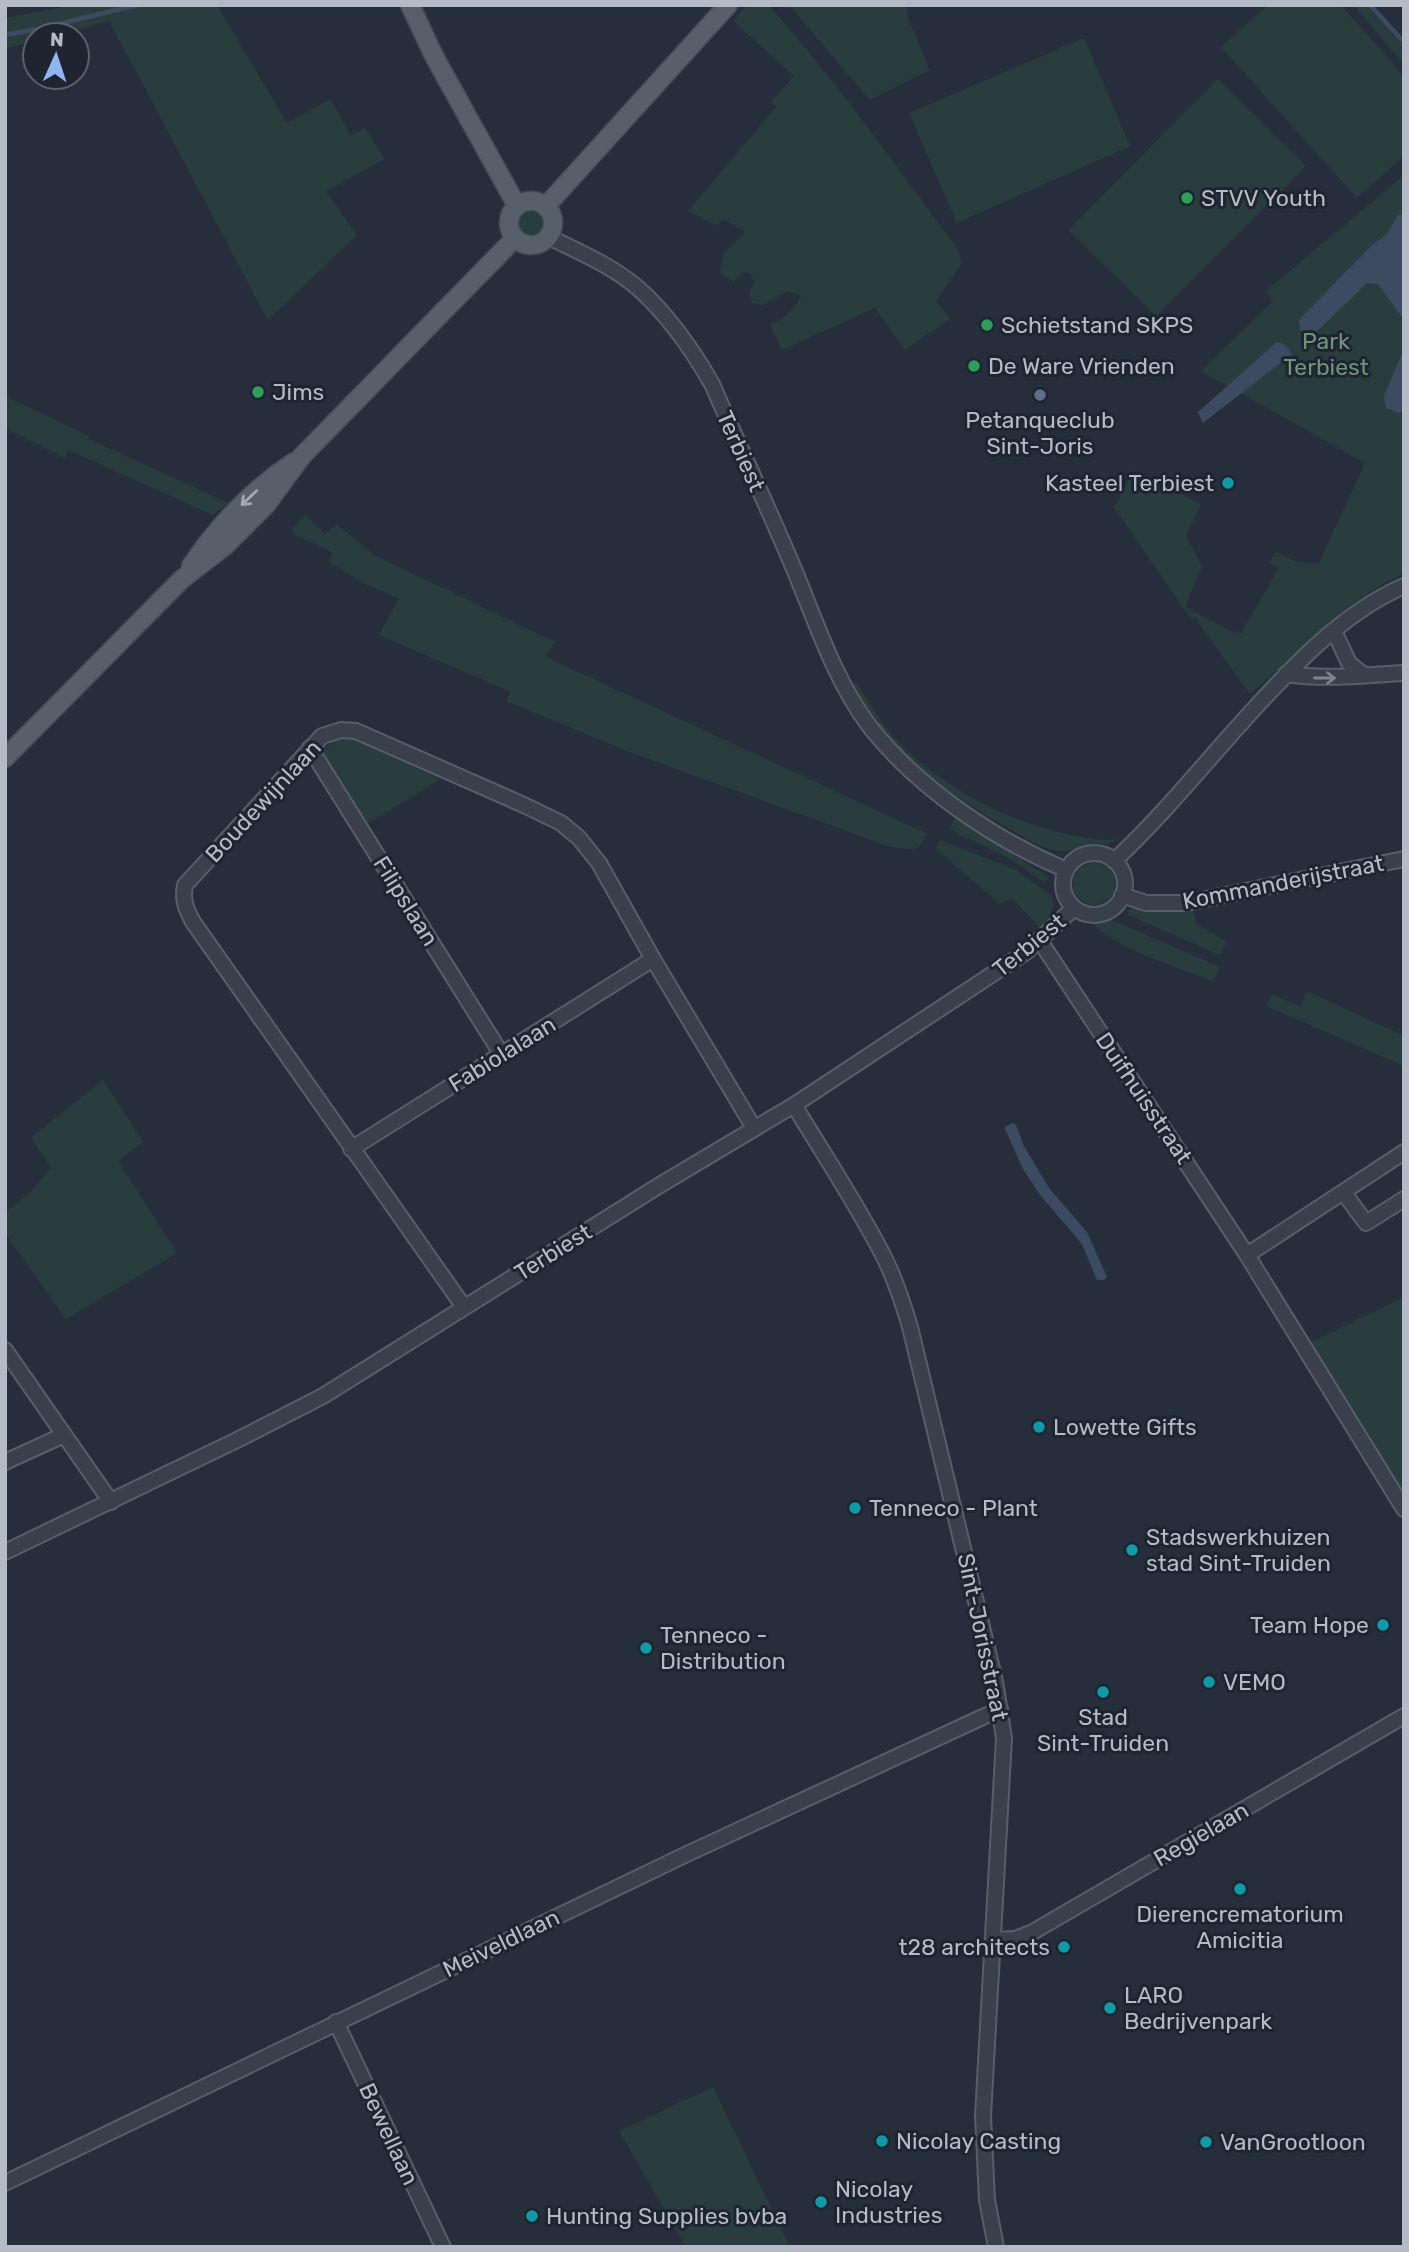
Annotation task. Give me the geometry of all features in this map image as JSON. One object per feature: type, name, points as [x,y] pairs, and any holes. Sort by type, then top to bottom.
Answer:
[{"type":"main road","points":[[410,5],[517,206]]},
{"type":"main road","points":[[546,206],[728,5]]},
{"type":"main road","points":[[534,201],[546,206],[554,224],[549,237],[543,242],[528,245],[514,238],[509,225],[512,212],[517,206],[534,201]]},
{"type":"main road","points":[[5,758],[181,580],[233,538],[266,505],[303,456],[514,238]]},
{"type":"street","name":"Terbiest","points":[[549,237],[599,262],[638,288],[677,329],[699,361],[834,663],[870,726],[906,767],[956,809],[1022,849],[1066,870]]},
{"type":"street","points":[[1114,861],[1152,823],[1286,674],[1334,631],[1375,602],[1404,586]]},
{"type":"street","points":[[1334,631],[1349,663],[1364,675]]},
{"type":"street","points":[[1286,674],[1310,678],[1350,678],[1404,673]]},
{"type":"street","name":"Boudewijnlaan","points":[[464,1307],[193,922],[183,897],[185,885],[322,736],[341,730],[356,732],[526,806],[561,823],[579,838],[599,863],[754,1128]]},
{"type":"street","name":"Filipslaan","points":[[310,748],[502,1055]]},
{"type":"street","points":[[1088,854],[1106,856],[1114,861],[1124,881],[1122,895],[1117,904],[1101,914],[1092,915],[1074,908],[1063,891],[1066,870],[1079,857],[1088,854]]},
{"type":"street","name":"Kommanderijstraat","points":[[1122,895],[1146,903],[1186,903],[1404,859]]},
{"type":"street","name":"Terbiest","points":[[5,1552],[323,1396],[793,1105],[1041,941],[1074,908]]},
{"type":"street","name":"Duifhuisstraat","points":[[1041,941],[1247,1255],[1404,1509]]},
{"type":"street","name":"Fabiolalaan","points":[[351,1149],[653,959]]},
{"type":"street","name":"Sint-Jorisstraat","points":[[793,1105],[856,1207],[898,1289],[925,1385],[1000,1709],[1004,1738],[983,2116],[987,2200],[996,2247]]},
{"type":"street","points":[[1247,1255],[1404,1152]]},
{"type":"street","points":[[1345,1193],[1366,1223],[1404,1199]]},
{"type":"street","points":[[5,1350],[111,1502]]},
{"type":"street","points":[[5,1462],[64,1435]]},
{"type":"street","name":"Meiveldlaan","points":[[5,2182],[675,1859],[1000,1709]]},
{"type":"street","name":"Regielaan","points":[[994,1940],[1015,1939],[1031,1933],[1404,1716]]},
{"type":"street","name":"Bewellaan","points":[[336,2022],[443,2247]]},
{"type":"green space","points":[[74,5],[217,5],[287,123],[330,99],[351,135],[365,128],[385,159],[326,191],[357,235],[268,320],[109,21],[91,26],[91,21],[21,21],[21,45],[5,49],[5,18]]},
{"type":"green space","points":[[747,5],[768,5],[866,124],[957,248],[962,263],[936,301],[950,319],[905,350],[875,308],[782,350],[770,325],[788,314],[801,296],[788,291],[762,305],[752,303],[749,293],[754,283],[751,274],[744,272],[733,282],[720,273],[723,254],[745,232],[723,219],[717,225],[688,211],[776,107],[771,102],[794,76],[733,21]]},
{"type":"green space","points":[[789,5],[906,5],[910,23],[930,70],[870,100]]},
{"type":"green space","points":[[1268,5],[1341,5],[1404,76],[1404,156],[1357,198],[1221,47]]},
{"type":"green space","points":[[1353,5],[1367,5],[1404,45],[1404,64]]},
{"type":"green space","points":[[1084,38],[1130,146],[957,223],[909,113]]},
{"type":"green space","name":"STVV Youth","points":[[1218,79],[1306,166],[1156,316],[1068,230]]},
{"type":"green space","name":"Park Terbiest","points":[[1404,175],[1404,574],[1383,584],[1343,612],[1250,694],[1195,618],[1191,619],[1113,506],[1132,471],[1201,504],[1186,536],[1202,566],[1185,607],[1235,633],[1245,634],[1242,631],[1279,568],[1269,563],[1276,552],[1296,562],[1319,563],[1365,463],[1201,371],[1273,301],[1266,291]]},
{"type":"green space","points":[[531,212],[540,215],[543,224],[540,233],[531,236],[522,233],[519,224],[522,215]]},
{"type":"green space","points":[[5,396],[89,436],[87,439],[229,503],[213,515],[68,450],[65,458],[5,428]]},
{"type":"green space","points":[[306,515],[325,534],[337,524],[374,555],[555,642],[546,657],[928,834],[918,848],[890,847],[627,751],[506,701],[511,692],[379,635],[399,598],[367,585],[329,562],[332,552],[297,536],[291,529]]},
{"type":"green space","points":[[856,682],[900,744],[918,761],[959,790],[1027,823],[1075,836],[1117,839],[1109,843],[1087,844],[1068,851],[1054,850],[1031,841],[986,815],[952,793],[905,755],[872,715],[852,685]]},
{"type":"green space","points":[[338,739],[356,740],[441,779],[367,824],[323,752],[325,747]]},
{"type":"green space","points":[[956,818],[1048,877],[1047,881],[949,829]]},
{"type":"green space","points":[[940,840],[1016,870],[1052,896],[1052,915],[1039,927],[1012,898],[1000,904],[935,848]]},
{"type":"green space","points":[[1094,863],[1109,869],[1115,884],[1109,899],[1094,905],[1079,899],[1073,884],[1079,869]]},
{"type":"green space","points":[[1132,908],[1152,911],[1192,908],[1197,924],[1227,942],[1220,955],[1128,915]]},
{"type":"green space","points":[[1107,918],[1220,967],[1213,981],[1149,957],[1116,941],[1093,923]]},
{"type":"green space","points":[[1307,991],[1404,1036],[1404,1066],[1266,1006],[1272,994],[1301,1007]]},
{"type":"green space","points":[[103,1080],[143,1142],[118,1161],[177,1253],[66,1319],[5,1233],[5,1213],[30,1193],[51,1168],[31,1138]]},
{"type":"green space","points":[[1404,1297],[1404,1493],[1308,1344]]},
{"type":"green space","points":[[713,2087],[790,2247],[686,2247],[619,2131]]},
{"type":"water","points":[[1404,214],[1404,320],[1378,284],[1367,283],[1309,339],[1301,334],[1299,320],[1371,246],[1387,234],[1398,215]]},
{"type":"water","points":[[1277,342],[1285,345],[1292,354],[1203,423],[1198,412]]},
{"type":"water","points":[[1404,349],[1404,409],[1399,413],[1386,408],[1384,396]]},
{"type":"water","points":[[1012,1123],[1016,1125],[1024,1146],[1049,1188],[1087,1232],[1107,1277],[1104,1280],[1097,1280],[1082,1244],[1040,1195],[1023,1169],[1005,1129]]},
{"type":"waterway","points":[[5,35],[137,5]]},
{"type":"waterway","points":[[1370,5],[1404,42]]},
{"type":"place","name":"STVV Youth","points":[[1187,198]]},
{"type":"place","name":"Schietstand SKPS","points":[[987,325]]},
{"type":"place","name":"De Ware Vrienden","points":[[974,366]]},
{"type":"place","name":"Jims","points":[[258,392]]},
{"type":"place","name":"Petanqueclub Sint-Joris","points":[[1040,395]]},
{"type":"place","name":"Kasteel Terbiest","points":[[1228,483]]},
{"type":"place","name":"Lowette Gifts","points":[[1039,1427]]},
{"type":"place","name":"Tenneco - Plant","points":[[855,1508]]},
{"type":"place","name":"Stadswerkhuizen stad Sint-Truiden","points":[[1132,1550]]},
{"type":"place","name":"Team Hope","points":[[1383,1625]]},
{"type":"place","name":"Tenneco - Distribution","points":[[646,1648]]},
{"type":"place","name":"VEMO","points":[[1209,1682]]},
{"type":"place","name":"Stad Sint-Truiden","points":[[1103,1692]]},
{"type":"place","name":"Dierencrematorium Amicitia","points":[[1240,1889]]},
{"type":"place","name":"t28 architects","points":[[1064,1947]]},
{"type":"place","name":"LARO Bedrijvenpark","points":[[1110,2008]]},
{"type":"place","name":"Nicolay Casting","points":[[882,2141]]},
{"type":"place","name":"VanGrootloon","points":[[1206,2142]]},
{"type":"place","name":"Nicolay Industries","points":[[821,2202]]},
{"type":"place","name":"Hunting Supplies bvba","points":[[532,2216]]}]
